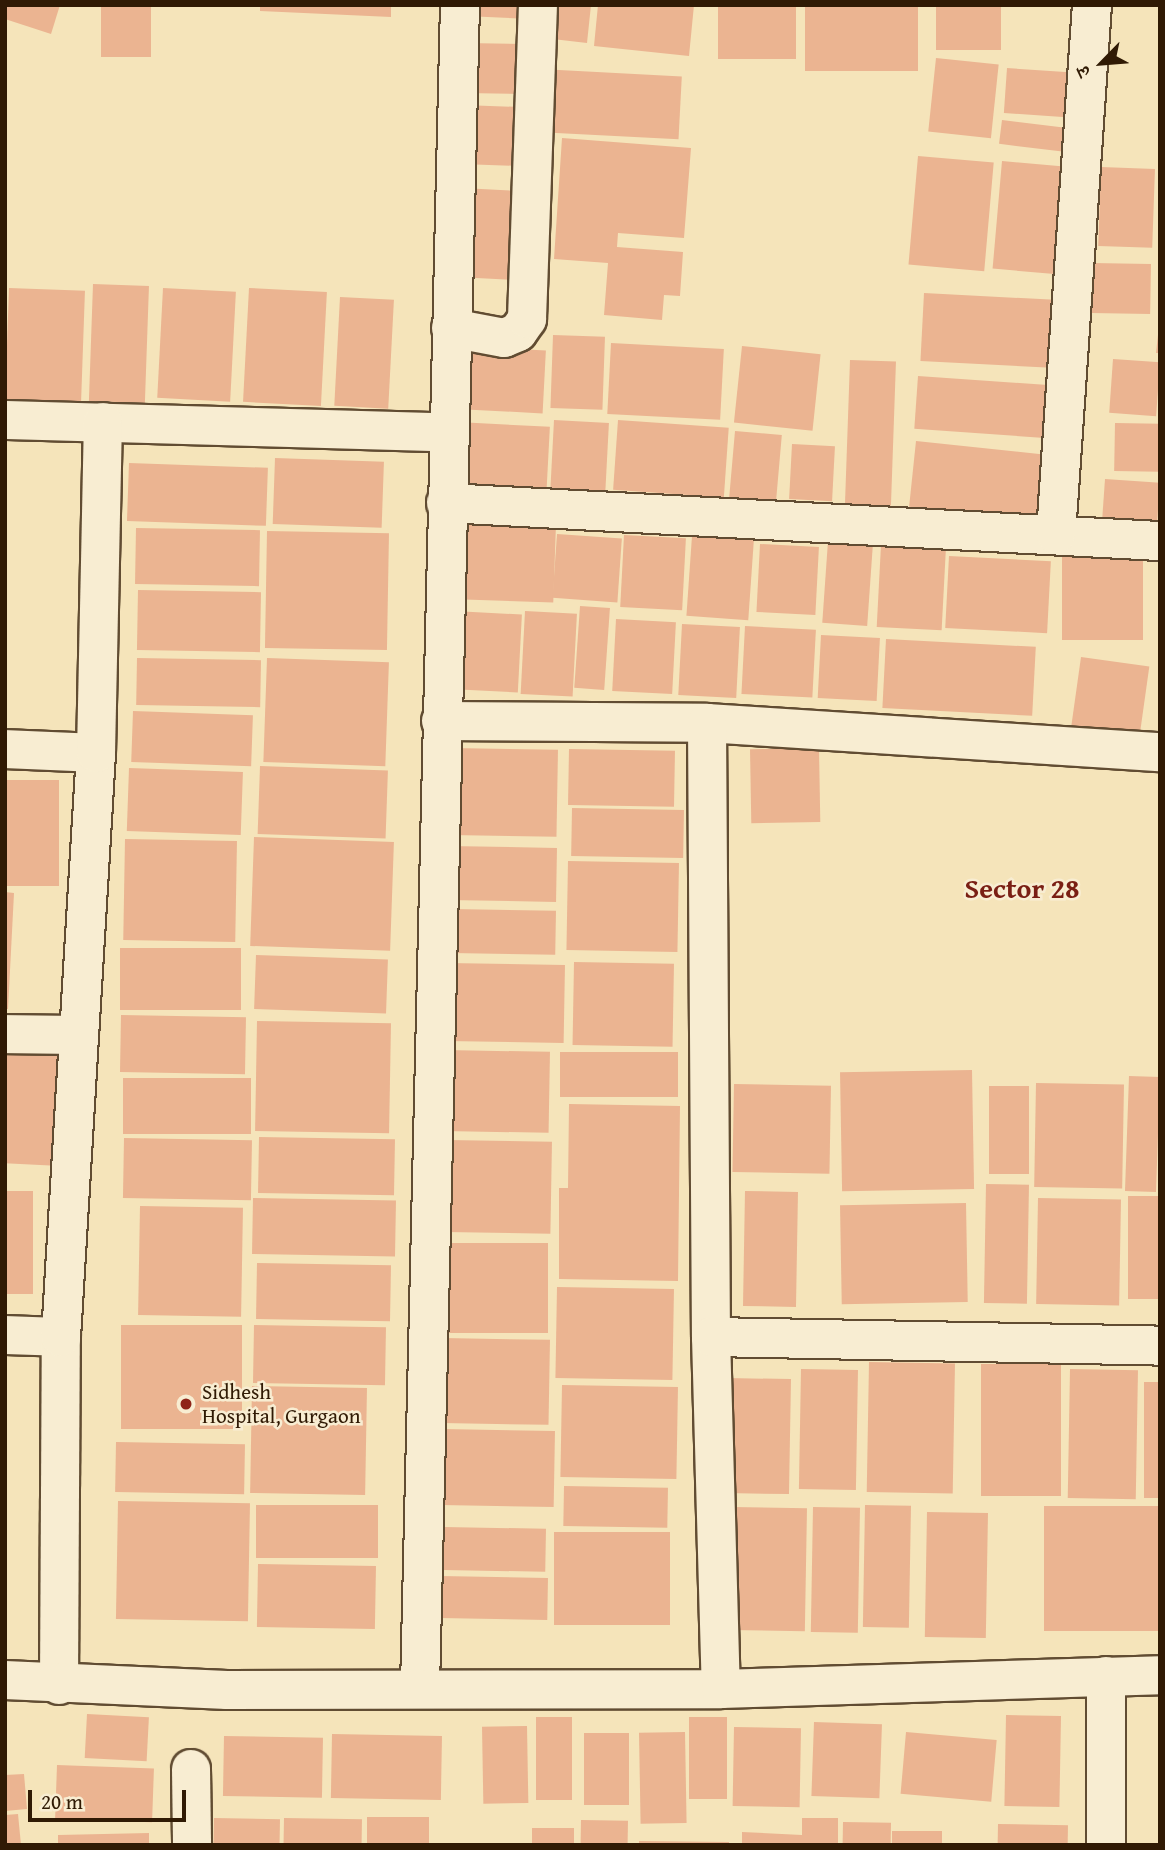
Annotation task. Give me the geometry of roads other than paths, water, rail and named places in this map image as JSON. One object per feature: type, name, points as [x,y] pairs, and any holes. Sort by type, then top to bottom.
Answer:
[{"type":"street","points":[[419,1688],[460,5]]},
{"type":"street","points":[[451,328],[504,338],[518,332],[527,319],[538,5]]},
{"type":"street","points":[[1056,534],[1093,5]]},
{"type":"street","points":[[5,420],[448,432]]},
{"type":"street","points":[[60,1685],[61,1337],[96,753],[103,422]]},
{"type":"street","points":[[446,503],[1160,541]]},
{"type":"street","points":[[441,721],[707,723],[1160,752]]},
{"type":"street","points":[[707,723],[711,1337],[721,1689]]},
{"type":"street","points":[[5,749],[96,753]]},
{"type":"street","points":[[5,1034],[79,1035]]},
{"type":"street","points":[[5,1335],[61,1337]]},
{"type":"street","points":[[711,1337],[1160,1346]]},
{"type":"street","points":[[5,1680],[60,1685],[226,1690],[721,1689],[1160,1675]]},
{"type":"street","points":[[1106,1676],[1106,1845]]},
{"type":"street","points":[[191,1769],[192,1845]]},
{"type":"place","name":"Sidhesh Hospital, Gurgaon","points":[[186,1404]]},
{"type":"district","name":"Sector 28","points":[[1022,888]]}]
